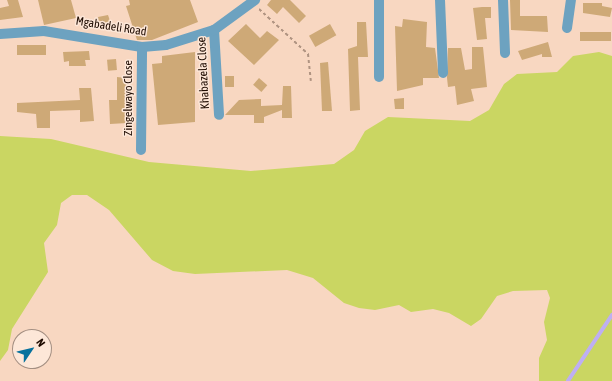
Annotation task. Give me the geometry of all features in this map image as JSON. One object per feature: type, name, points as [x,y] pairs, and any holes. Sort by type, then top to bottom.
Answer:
[{"type":"street","points":[[379,0],[380,76]]},
{"type":"street","points":[[440,0],[443,73]]},
{"type":"street","points":[[504,0],[505,53]]},
{"type":"street","points":[[567,28],[571,0]]},
{"type":"street","name":"Mgabadeli Road","points":[[0,34],[52,32],[142,47],[166,45],[214,30],[253,2]]},
{"type":"street","name":"Khabazela Close","points":[[214,30],[219,115]]},
{"type":"street","name":"Zingelwayo Close","points":[[141,150],[142,47]]},
{"type":"path","points":[[253,2],[308,54],[311,81]]},
{"type":"green space","points":[[599,52],[612,56],[612,381],[539,381],[539,358],[547,340],[544,322],[550,298],[547,290],[513,291],[497,296],[481,319],[471,326],[449,313],[433,309],[411,312],[399,305],[375,310],[359,308],[344,303],[313,278],[287,270],[195,274],[173,271],[152,260],[109,210],[87,195],[72,195],[61,203],[57,225],[44,243],[48,272],[12,329],[8,350],[0,361],[0,136],[51,139],[149,162],[251,171],[334,164],[354,150],[365,131],[388,117],[470,121],[489,110],[504,84],[517,74],[557,72],[573,56]]},
{"type":"building","points":[[7,0],[18,0],[23,17],[0,20],[0,8],[9,6]]},
{"type":"building","points":[[38,0],[71,0],[76,18],[44,25]]},
{"type":"building","points":[[129,0],[190,0],[198,22],[152,40],[137,40],[126,6],[130,5]]},
{"type":"building","points":[[271,0],[290,0],[306,16],[299,23],[283,7],[277,14],[267,5]]},
{"type":"building","points":[[510,0],[520,0],[520,16],[547,16],[548,32],[511,30]]},
{"type":"building","points":[[583,3],[602,3],[602,6],[612,8],[610,17],[583,13]]},
{"type":"building","points":[[491,7],[491,18],[485,18],[487,39],[477,40],[473,8]]},
{"type":"building","points":[[108,15],[111,24],[100,27],[98,17]]},
{"type":"building","points":[[403,19],[427,22],[426,47],[435,48],[439,78],[423,78],[423,85],[397,91],[395,26],[402,27]]},
{"type":"building","points":[[357,22],[366,22],[368,57],[358,57],[360,110],[350,111],[348,49],[357,46]]},
{"type":"building","points":[[246,24],[260,38],[267,31],[279,40],[254,65],[228,41]]},
{"type":"building","points":[[330,24],[336,35],[315,47],[309,36]]},
{"type":"building","points":[[580,32],[611,32],[611,41],[580,41]]},
{"type":"building","points":[[548,42],[552,57],[542,57],[542,54],[522,60],[518,51]]},
{"type":"building","points":[[17,45],[46,45],[46,55],[17,55]]},
{"type":"building","points":[[472,47],[483,47],[487,87],[471,89],[474,101],[457,105],[455,86],[448,87],[448,48],[461,48],[465,70],[472,69]]},
{"type":"building","points":[[89,51],[90,60],[85,60],[86,66],[69,66],[69,61],[64,62],[63,52]]},
{"type":"building","points":[[195,52],[195,122],[158,125],[152,64],[162,63],[162,56]]},
{"type":"building","points":[[116,59],[117,70],[108,71],[107,60]]},
{"type":"building","points":[[328,62],[332,111],[322,111],[320,63]]},
{"type":"building","points":[[225,76],[234,76],[234,87],[225,87]]},
{"type":"building","points":[[117,77],[126,78],[127,123],[110,124],[109,100],[117,100]]},
{"type":"building","points":[[259,78],[267,85],[261,92],[253,85]]},
{"type":"building","points":[[283,86],[291,86],[292,118],[282,118],[282,110],[264,117],[264,123],[254,123],[254,115],[225,115],[239,100],[261,99],[261,106],[282,105]]},
{"type":"building","points":[[79,88],[91,88],[94,121],[80,122],[80,110],[50,111],[50,128],[37,128],[36,114],[17,112],[17,103],[80,100]]},
{"type":"building","points":[[404,98],[404,109],[395,109],[394,99]]},
{"type":"waterway","points":[[568,381],[612,315]]}]
